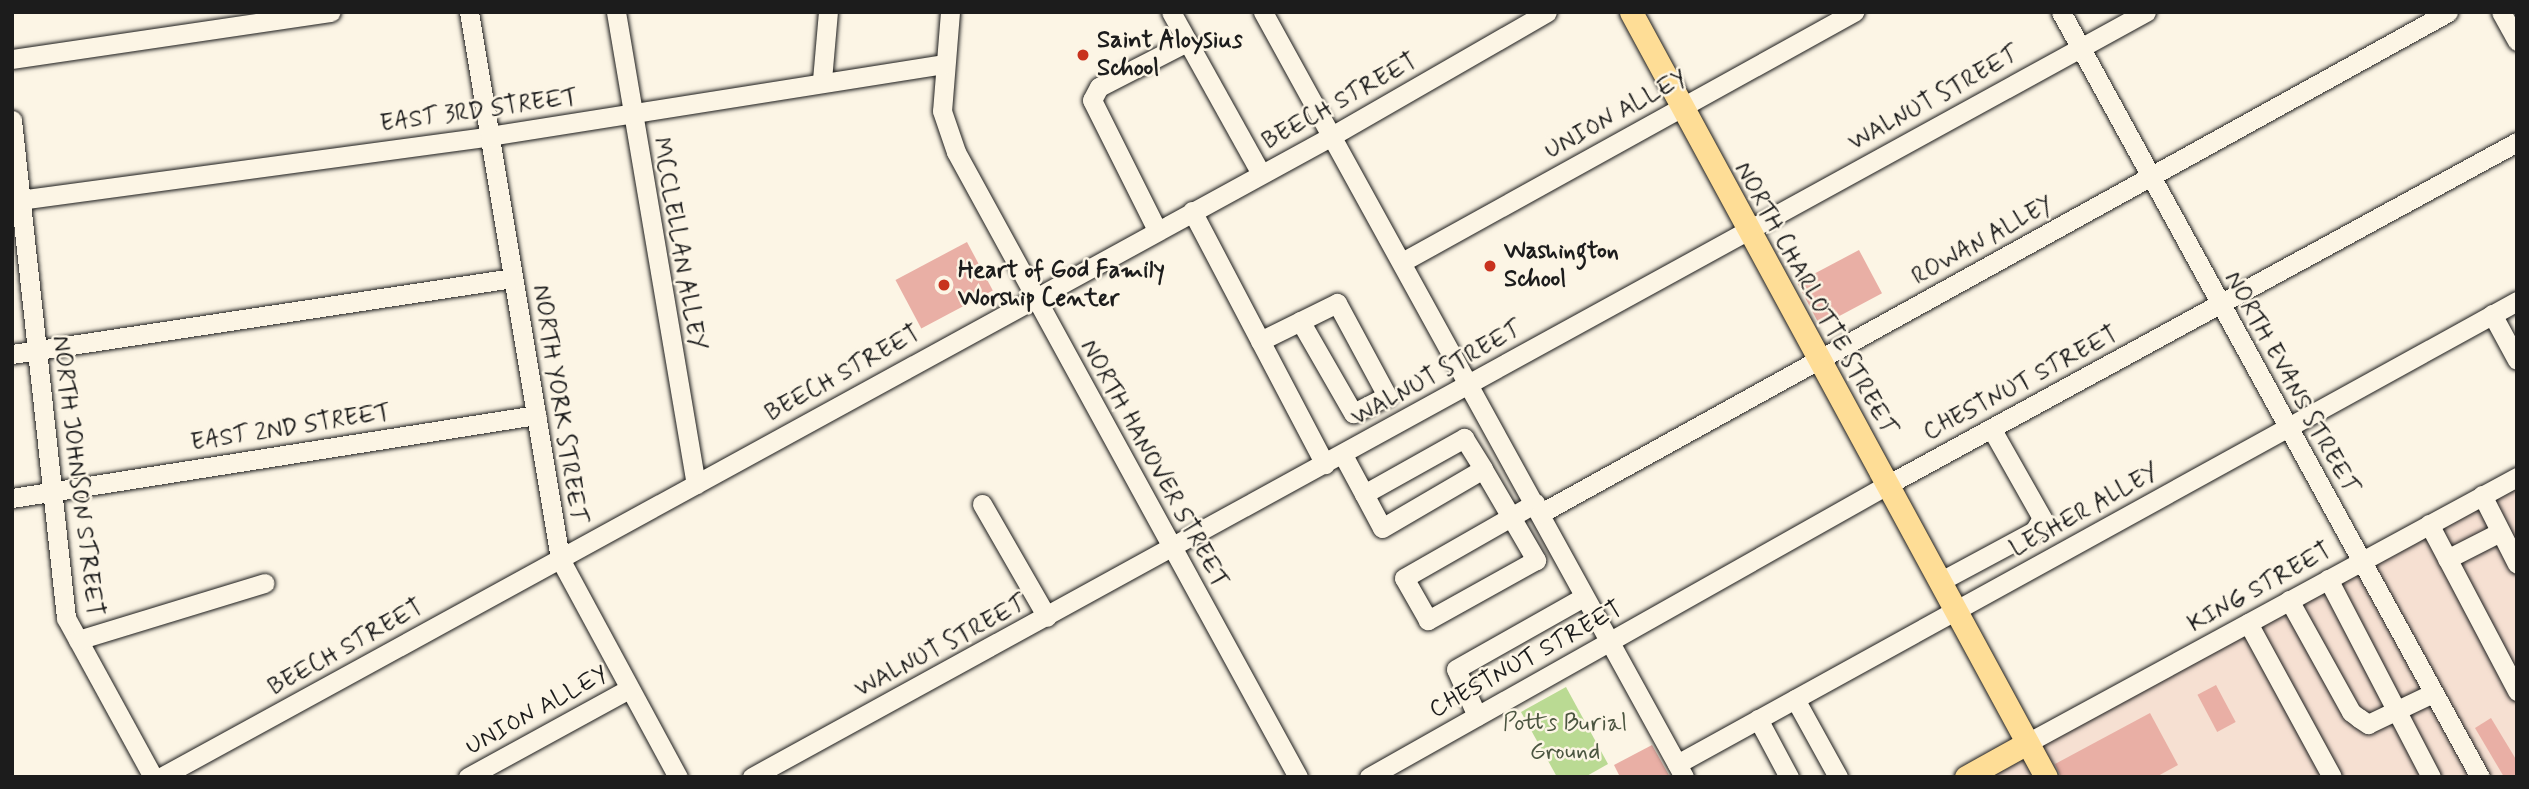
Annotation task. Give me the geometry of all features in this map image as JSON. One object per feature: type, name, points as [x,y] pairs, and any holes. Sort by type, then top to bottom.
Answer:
[{"type":"main road","name":"NORTH CHARLOTTE STREET","points":[[1631,12],[1745,229],[2027,743]]},
{"type":"main road","points":[[1966,777],[2027,743],[2046,777]]},
{"type":"street","points":[[12,60],[331,12]]},
{"type":"street","name":"NORTH YORK STREET","points":[[470,12],[560,559],[678,777]]},
{"type":"street","name":"MCCLELLAN ALLEY","points":[[617,12],[630,113],[696,484]]},
{"type":"street","points":[[822,80],[828,12]]},
{"type":"street","points":[[1171,12],[1261,174]]},
{"type":"street","points":[[1263,12],[1538,508],[1608,642],[1681,770]]},
{"type":"street","name":"BEECH STREET","points":[[161,777],[1034,296],[1330,137],[1548,12]]},
{"type":"street","name":"UNION ALLEY","points":[[1402,262],[1854,12]]},
{"type":"street","name":"NORTH EVANS STREET","points":[[2061,12],[2480,777]]},
{"type":"street","name":"WALNUT STREET","points":[[752,777],[1173,549],[1745,229],[2146,12]]},
{"type":"street","name":"ROWAN ALLEY","points":[[1511,517],[1536,559],[1428,620],[1404,578],[1511,517],[1538,508],[1819,360],[2448,12]]},
{"type":"street","points":[[2501,12],[2517,41]]},
{"type":"street","name":"NORTH HANOVER STREET","points":[[955,15],[943,64],[942,111],[956,152],[1298,777]]},
{"type":"street","points":[[1157,230],[1092,100],[1099,87],[1187,41]]},
{"type":"street","name":"EAST 3RD STREET","points":[[17,201],[490,136],[822,80],[943,64]]},
{"type":"street","name":"NORTH JOHNSON STREET","points":[[12,120],[17,201],[66,618],[153,777]]},
{"type":"street","name":"CHESTNUT STREET","points":[[1369,777],[1887,485],[2517,142]]},
{"type":"street","points":[[1192,211],[1325,464]]},
{"type":"street","points":[[12,354],[513,278]]},
{"type":"street","name":"LESHER ALLEY","points":[[1681,770],[1758,719],[2517,301]]},
{"type":"street","points":[[1260,341],[1300,321],[1337,303],[1387,396],[1353,413],[1300,321]]},
{"type":"street","points":[[2492,314],[2517,360]]},
{"type":"street","name":"EAST 2ND STREET","points":[[12,498],[536,415]]},
{"type":"street","points":[[1939,582],[2034,531],[2042,517],[1991,428]]},
{"type":"street","points":[[1364,494],[1464,438],[1511,517]]},
{"type":"street","points":[[1343,454],[1382,528],[1483,469]]},
{"type":"street","name":"KING STREET","points":[[2027,743],[2517,477]]},
{"type":"street","points":[[2482,495],[2517,564]]},
{"type":"street","points":[[982,504],[1047,617]]},
{"type":"street","points":[[2429,524],[2517,691]]},
{"type":"street","points":[[2447,559],[2500,532]]},
{"type":"street","points":[[2328,579],[2400,710],[2431,777]]},
{"type":"street","points":[[78,640],[264,583]]},
{"type":"street","points":[[1477,716],[1456,669],[1584,597]]},
{"type":"street","points":[[2289,600],[2351,712],[2368,724],[2433,693]]},
{"type":"street","points":[[2248,623],[2332,777]]},
{"type":"street","name":"UNION ALLEY","points":[[468,777],[629,689]]},
{"type":"street","points":[[1795,699],[1838,777]]},
{"type":"street","points":[[1758,719],[1789,777]]},
{"type":"shaded area","points":[[2517,477],[2517,777],[1971,777]]},
{"type":"green space","name":"Potts Burial Ground","points":[[1566,687],[1608,764],[1585,777],[1557,777],[1521,712]]},
{"type":"building","name":"Heart of God Family Worship Center","points":[[967,242],[993,291],[921,329],[895,280]]},
{"type":"building","points":[[1859,250],[1882,293],[1820,326],[1797,283]]},
{"type":"building","points":[[2216,685],[2236,722],[2217,732],[2197,695]]},
{"type":"building","points":[[2150,713],[2178,765],[2156,777],[2061,777],[2055,764]]},
{"type":"building","points":[[2491,718],[2517,761],[2517,777],[2504,777],[2475,728]]},
{"type":"building","points":[[1652,745],[1670,777],[1620,777],[1614,765]]},
{"type":"place","name":"Saint Aloysius School","points":[[1083,55]]},
{"type":"place","name":"Washington School","points":[[1490,266]]},
{"type":"place","name":"Heart of God Family Worship Center","points":[[944,285]]}]
